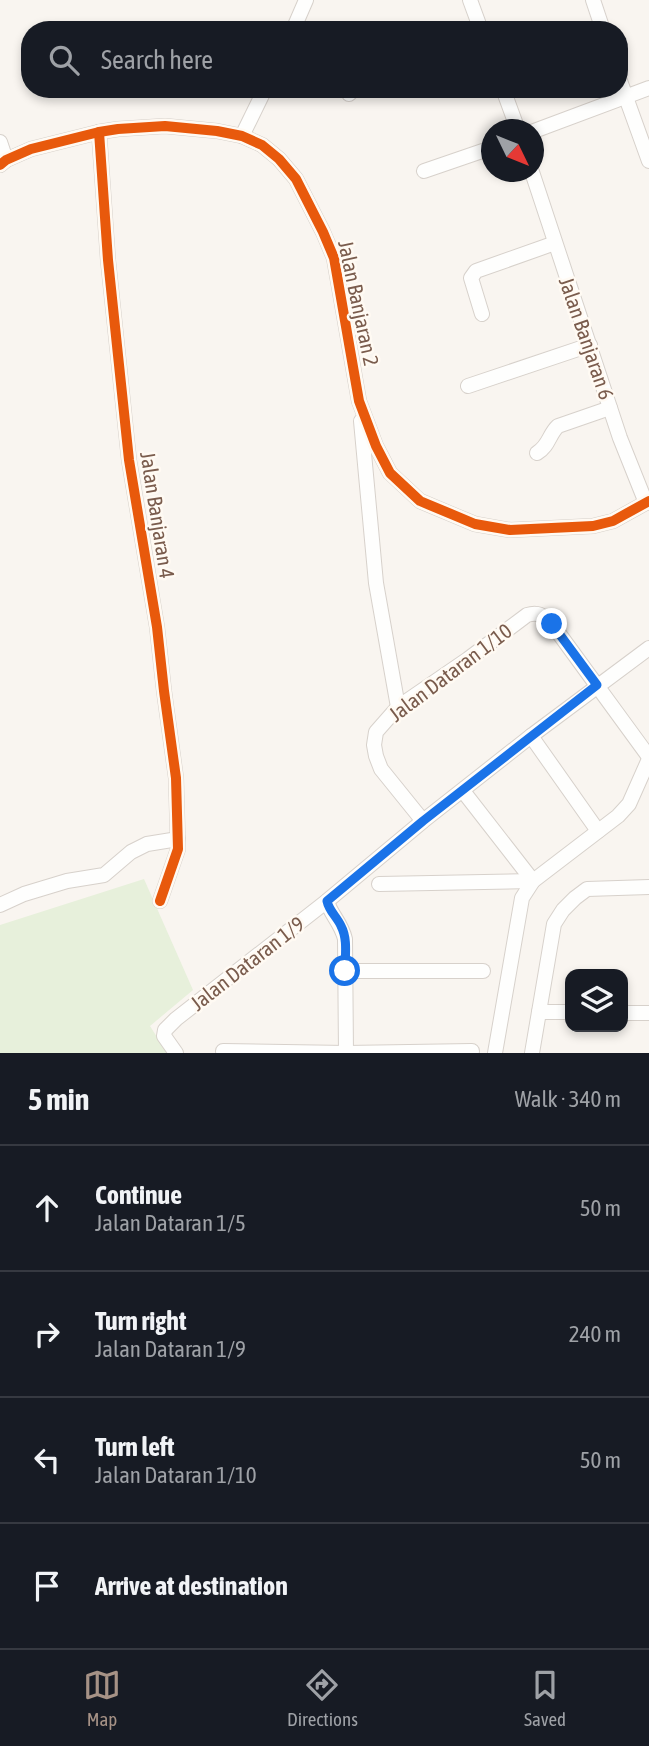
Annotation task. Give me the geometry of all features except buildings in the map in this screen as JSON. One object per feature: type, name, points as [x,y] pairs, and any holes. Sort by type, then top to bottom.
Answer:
[{"type":"street","points":[[297,21],[306,0]]},
{"type":"street","points":[[470,0],[478,21]]},
{"type":"street","points":[[597,1],[601,21]]},
{"type":"street","points":[[628,96],[649,88]]},
{"type":"street","points":[[242,136],[261,98]]},
{"type":"street","points":[[506,98],[514,119]]},
{"type":"street","points":[[544,127],[622,98]]},
{"type":"street","points":[[625,98],[649,161]]},
{"type":"street","name":"Jalan Banjaran 2","points":[[3,162],[31,149],[99,132],[165,126],[217,131],[242,136],[262,145],[279,159],[296,179],[323,232],[334,258],[359,401],[376,446],[390,473],[419,501],[475,524],[510,530],[593,526],[613,521],[648,502]]},
{"type":"street","name":"Jalan Banjaran 4","points":[[99,132],[108,260],[129,460],[159,642],[176,778],[178,849],[160,901]]},
{"type":"street","points":[[0,142],[3,162]]},
{"type":"street","points":[[424,171],[481,152]]},
{"type":"street","name":"Jalan Banjaran 6","points":[[535,182],[620,438],[648,502]]},
{"type":"street","points":[[482,314],[471,278],[476,271],[555,243]]},
{"type":"street","points":[[468,386],[590,345]]},
{"type":"street","points":[[359,401],[376,583],[398,707]]},
{"type":"street","points":[[537,453],[547,444],[558,426],[610,408]]},
{"type":"street","name":"Jalan Dataran 1/10","points":[[423,821],[381,769],[376,756],[376,732],[398,707],[527,615],[534,613],[542,615],[552,624],[597,685]]},
{"type":"street","name":"Jalan Dataran 1/9","points":[[176,1053],[164,1036],[165,1030],[176,1019],[531,736],[649,648]]},
{"type":"street","points":[[495,1053],[522,898],[533,881],[618,816],[629,804],[649,758],[597,685]]},
{"type":"street","points":[[531,736],[598,831]]},
{"type":"street","points":[[463,792],[533,881]]},
{"type":"street","points":[[0,905],[24,894],[67,881],[104,875],[131,852],[147,844],[178,839]]},
{"type":"street","points":[[379,884],[533,881]]},
{"type":"street","points":[[532,1053],[554,924],[563,910],[587,889],[649,887]]},
{"type":"street","points":[[327,901],[328,908],[343,929],[345,939],[346,1053]]},
{"type":"street","points":[[345,971],[483,971]]},
{"type":"street","points":[[539,1012],[565,1012]]},
{"type":"street","points":[[628,1013],[649,1013]]},
{"type":"street","points":[[223,1051],[472,1051]]},
{"type":"green space","points":[[144,879],[193,990],[150,1026],[167,1053],[0,1053],[0,925]]},
{"type":"cycle path","points":[[0,165],[31,149],[118,129],[165,126],[217,131],[242,136],[262,145],[279,159],[296,179],[323,232],[334,258],[359,401],[376,446],[390,473],[420,501],[475,524],[510,530],[593,526],[613,521],[649,501]]},
{"type":"cycle path","points":[[99,132],[108,260],[129,460],[157,627],[176,778],[178,849],[160,901]]},
{"type":"route","points":[[345,971],[343,929],[328,908],[327,901],[423,821],[597,685],[552,624]]}]
